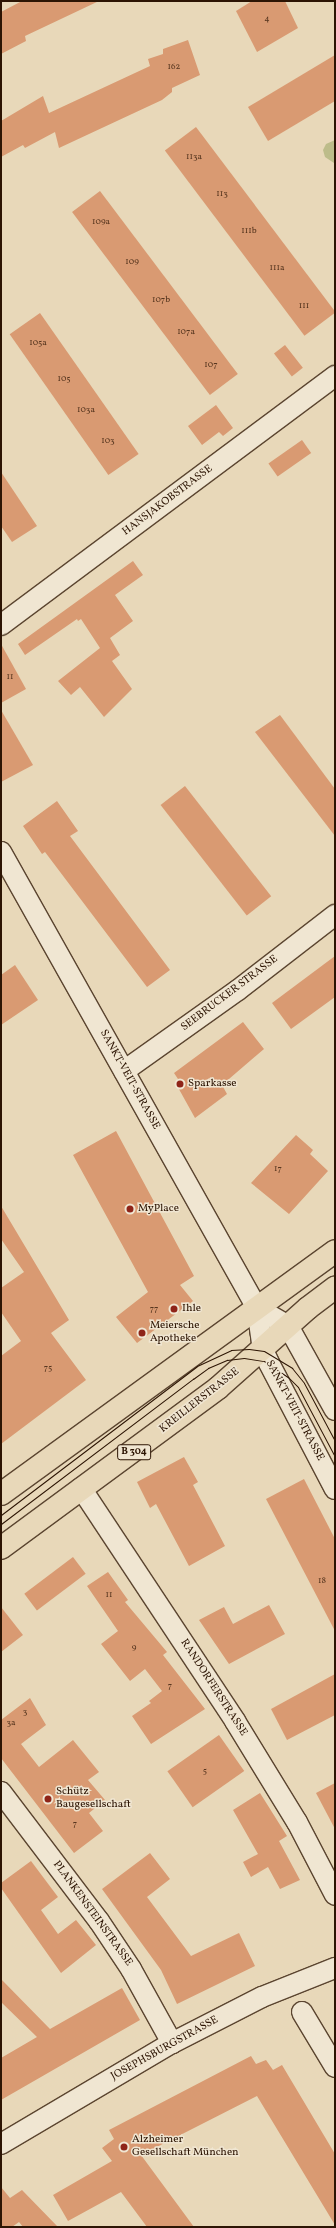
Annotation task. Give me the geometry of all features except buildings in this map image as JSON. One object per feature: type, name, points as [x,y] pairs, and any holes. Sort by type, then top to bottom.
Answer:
[{"type":"main road","points":[[3,1489],[258,1308],[335,1251]]},
{"type":"main road","name":"KREILLERSTRASSE","points":[[1,1548],[174,1421],[263,1350],[288,1326],[335,1288]]},
{"type":"street","name":"HANSJAKOBSTRASSE","points":[[1,626],[335,376]]},
{"type":"street","name":"SANKT-VEIT-STRASSE","points":[[1,852],[258,1308],[263,1350],[335,1489]]},
{"type":"street","name":"SEEBRUCKER STRASSE","points":[[124,1071],[238,990],[335,915]]},
{"type":"street","name":"SANKT-VEIT-STRASSE","points":[[258,1308],[288,1326],[335,1410]]},
{"type":"street","name":"RANDORFERSTRASSE","points":[[81,1488],[235,1721],[297,1822],[335,1894]]},
{"type":"street","name":"PLANKENSTEINSTRASSE","points":[[1,1792],[99,1921],[131,1969],[172,2043]]},
{"type":"street","name":"JOSEPHSBURGSTRASSE","points":[[1,2144],[172,2043],[262,1997],[335,1968]]},
{"type":"street","points":[[302,2012],[335,2067]]},
{"type":"shaded area","points":[[335,140],[334,163],[325,157],[323,150],[326,144]]},
{"type":"tram line","points":[[1,1515],[197,1366],[231,1350],[249,1349],[264,1351],[292,1368],[304,1383],[335,1441]]},
{"type":"tram line","points":[[1,1524],[208,1368],[227,1360],[244,1358],[264,1361],[288,1377],[298,1387],[335,1457]]},
{"type":"place","name":"Sparkasse","points":[[180,1084]]},
{"type":"place","name":"MyPlace","points":[[130,1209]]},
{"type":"place","name":"Ihle","points":[[174,1309]]},
{"type":"place","name":"Meiersche Apotheke","points":[[142,1333]]},
{"type":"place","name":"Schütz Baugesellschaft","points":[[48,1799]]},
{"type":"place","name":"Alzheimer Gesellschaft München","points":[[124,2147]]}]
